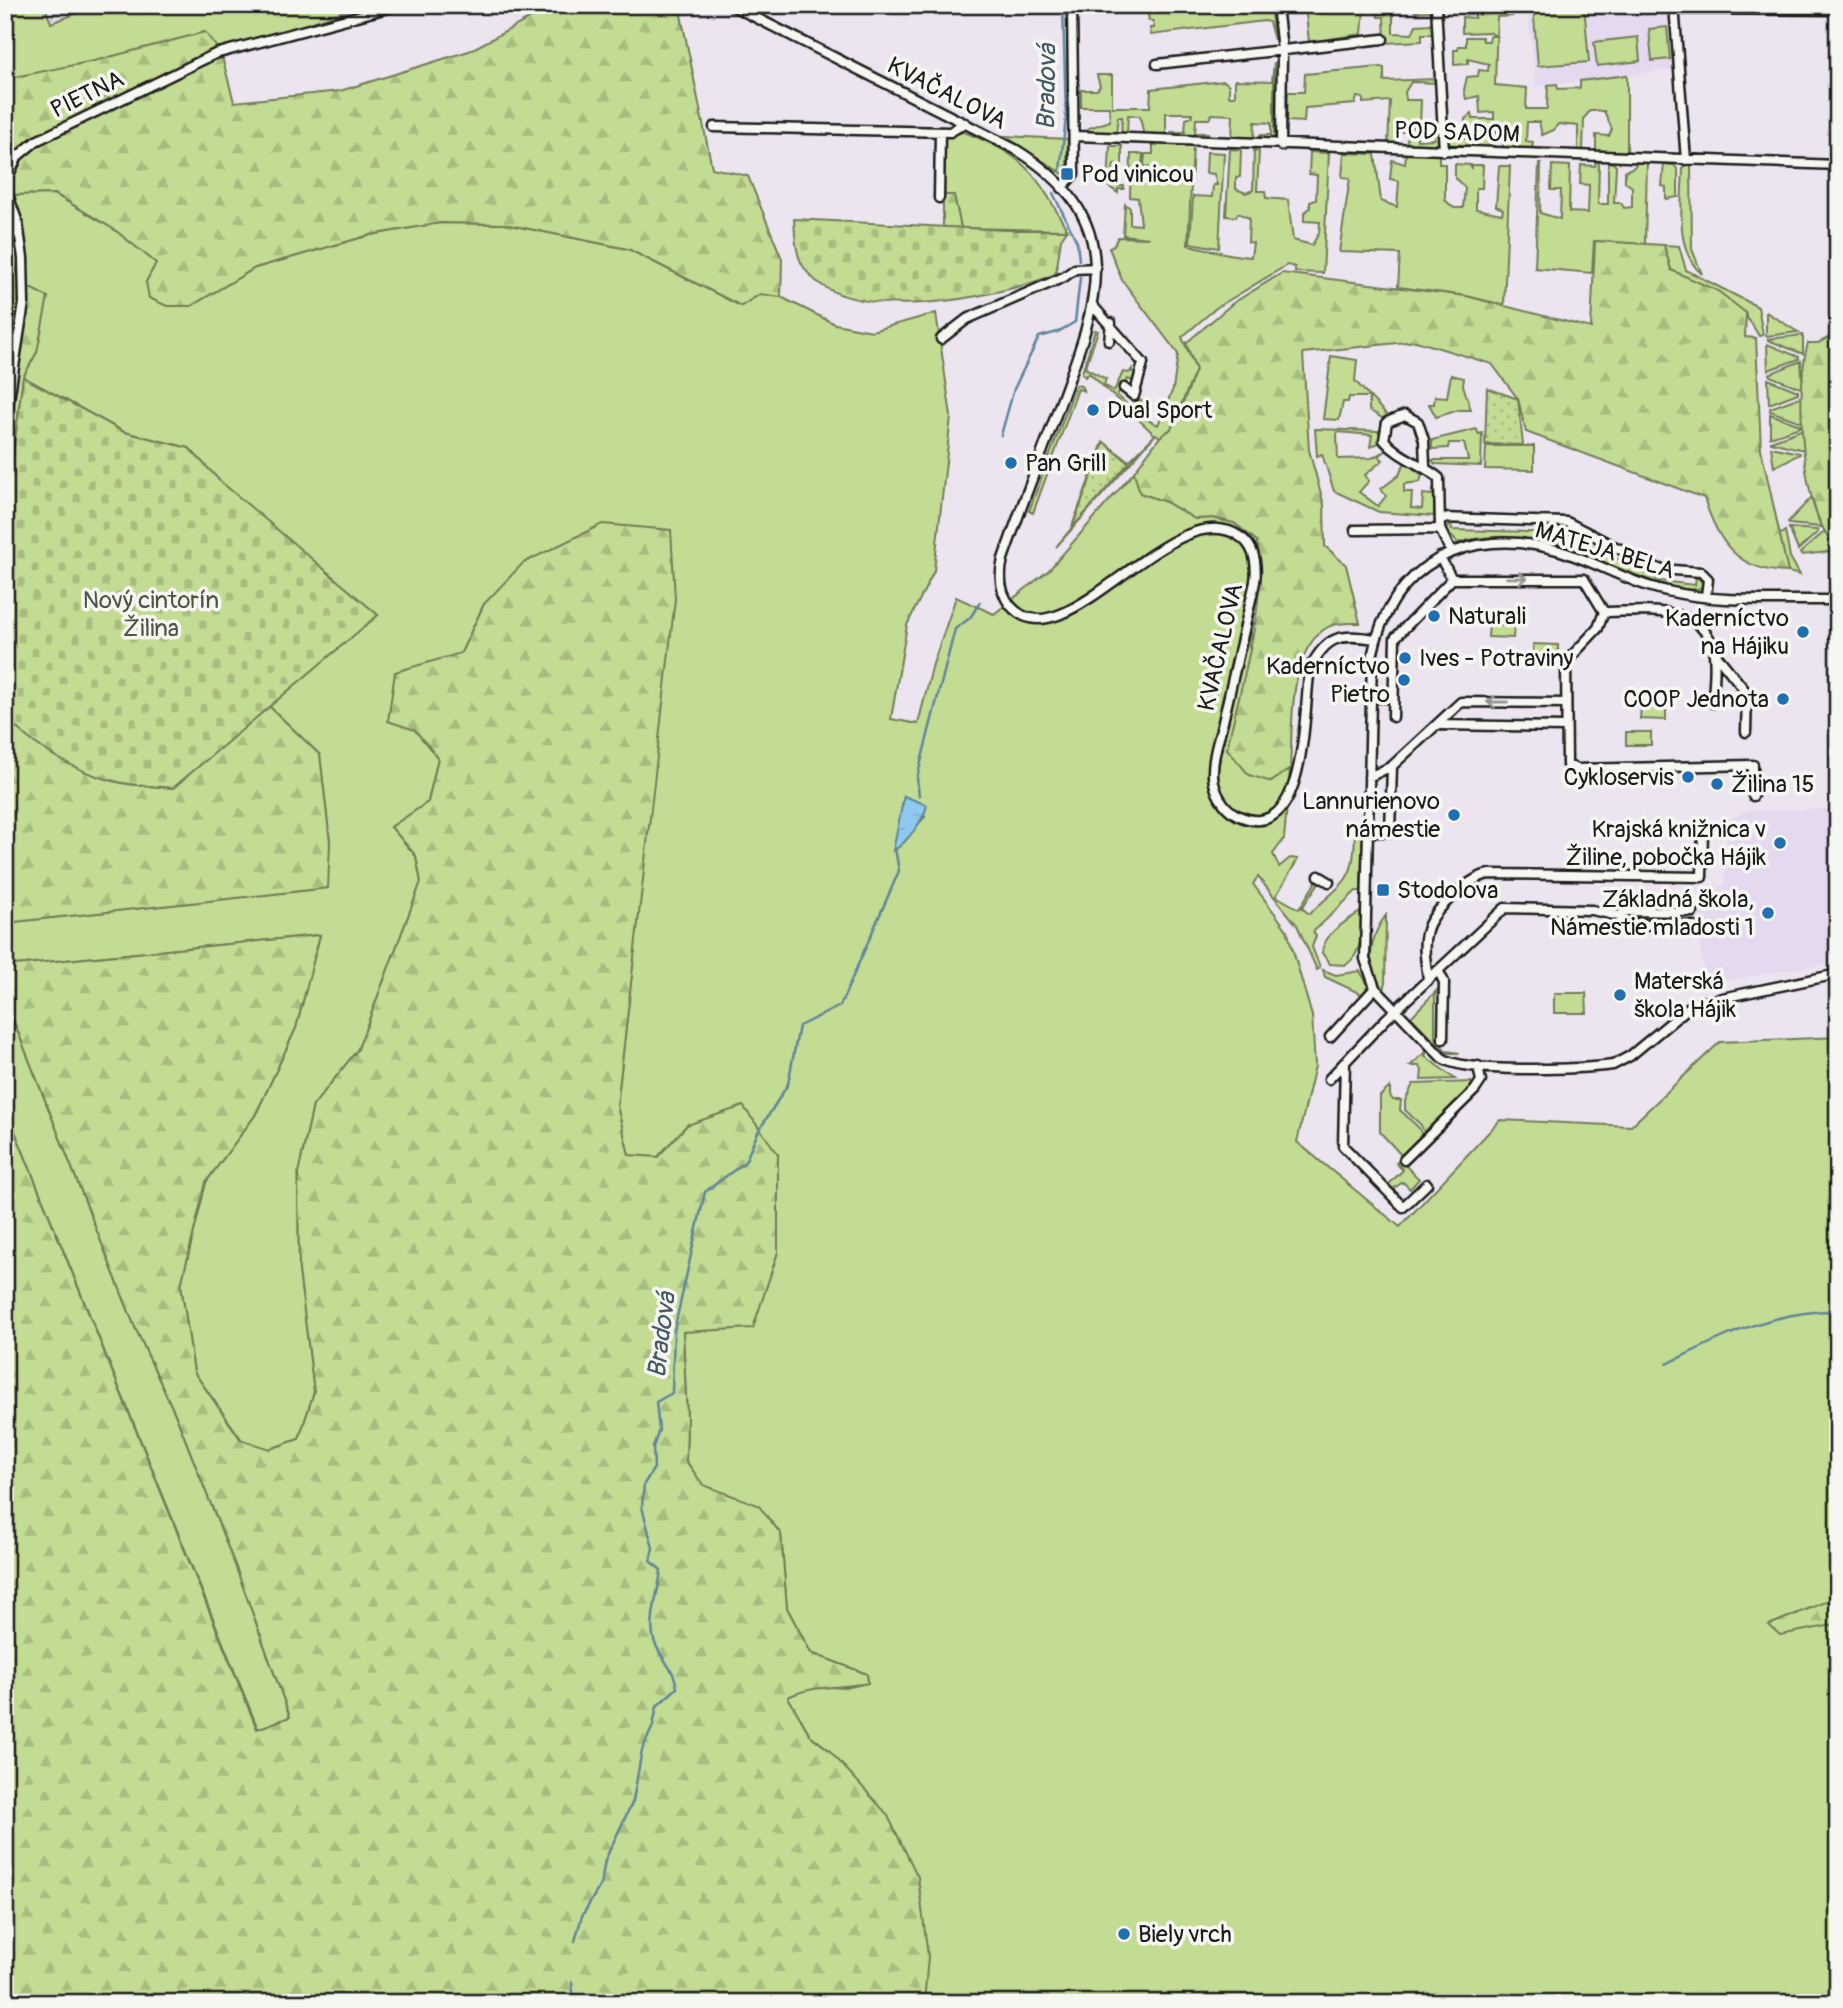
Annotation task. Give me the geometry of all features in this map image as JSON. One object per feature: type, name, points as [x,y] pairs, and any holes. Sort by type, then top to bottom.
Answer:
[{"type":"street","name":"PIETNA","points":[[5,425],[24,303],[23,258],[18,223],[7,192],[7,179],[18,156],[36,141],[215,54],[399,5]]},
{"type":"street","name":"KVAČALOVA","points":[[731,5],[1028,157],[1062,188],[1087,227],[1096,268],[1093,306],[1077,359],[1003,559],[1001,584],[1010,604],[1029,617],[1051,617],[1068,611],[1177,540],[1204,528],[1227,530],[1247,542],[1255,557],[1255,582],[1213,772],[1223,804],[1233,813],[1247,818],[1273,815],[1290,797],[1297,778],[1310,668],[1318,652],[1340,637],[1375,639]]},
{"type":"street","points":[[1062,188],[1074,174],[1076,136],[1072,5]]},
{"type":"street","points":[[1277,5],[1282,50],[1281,146]]},
{"type":"street","points":[[1436,5],[1444,151]]},
{"type":"street","points":[[1686,159],[1675,7],[1838,10]]},
{"type":"street","points":[[1157,64],[1383,39]]},
{"type":"street","points":[[714,127],[940,132],[959,130],[965,123]]},
{"type":"street","points":[[939,198],[940,132]]},
{"type":"street","name":"POD SADOM","points":[[1076,136],[1281,146],[1838,164]]},
{"type":"street","points":[[5,249],[18,223]]},
{"type":"street","points":[[941,339],[967,319],[1064,277],[1072,270],[1096,268]]},
{"type":"street","points":[[1093,306],[1111,323],[1143,363],[1134,396],[1124,388]]},
{"type":"street","points":[[1109,341],[1111,323]]},
{"type":"street","points":[[1424,466],[1424,440],[1418,422],[1405,415],[1387,422],[1384,440],[1391,449],[1424,466],[1439,478],[1440,529],[1451,552]]},
{"type":"street","name":"MATEJA BELA","points":[[1441,518],[1567,522],[1659,569],[1701,572],[1708,579],[1706,597]]},
{"type":"street","points":[[1355,530],[1440,529]]},
{"type":"street","name":"MATEJA BELA","points":[[1834,600],[1706,597],[1656,589],[1557,550],[1504,542],[1451,552],[1419,571],[1397,593],[1382,619],[1375,639],[1370,698],[1365,959],[1375,988],[1452,1065],[1490,1067],[1613,1065],[1630,1056],[1693,1004],[1838,974]]},
{"type":"street","points":[[1393,717],[1394,642],[1397,632],[1452,579],[1440,557]]},
{"type":"street","points":[[1584,579],[1589,562]]},
{"type":"street","name":"MATEJA BELA","points":[[1452,579],[1584,579],[1604,612]]},
{"type":"street","points":[[1746,732],[1747,693],[1714,652],[1705,632],[1682,616],[1604,612],[1598,628],[1567,659],[1567,765],[1577,769],[1753,765],[1754,796]]},
{"type":"street","points":[[1713,703],[1714,652]]},
{"type":"street","points":[[1370,698],[1393,698]]},
{"type":"street","points":[[1369,777],[1392,766],[1461,702],[1565,703]]},
{"type":"street","points":[[1438,724],[1565,727]]},
{"type":"street","points":[[1368,832],[1391,832],[1392,766]]},
{"type":"street","points":[[1428,979],[1425,959],[1427,927],[1432,918],[1473,879],[1490,874],[1702,877],[1703,827]]},
{"type":"street","points":[[1319,876],[1329,882]]},
{"type":"street","points":[[1329,1079],[1396,1010],[1504,908],[1592,910],[1619,916],[1625,924],[1693,926]]},
{"type":"street","points":[[1619,916],[1626,911],[1693,912]]},
{"type":"street","points":[[1438,970],[1444,982],[1443,1039]]},
{"type":"street","points":[[1330,1037],[1375,988]]},
{"type":"street","points":[[1345,1062],[1343,1146],[1403,1207],[1427,1184]]},
{"type":"street","points":[[1404,1160],[1475,1090],[1481,1081],[1478,1066]]},
{"type":"shaded area","points":[[44,5],[100,5],[51,23]]},
{"type":"shaded area","points":[[1527,5],[1669,5],[1676,69],[1536,87]]},
{"type":"shaded area","name":"Základná škola, Námestie mladosti 1","points":[[1838,809],[1838,962],[1706,984],[1699,940],[1698,887],[1724,886],[1728,820],[1747,810]]},
{"type":"green space","points":[[5,5],[44,5],[51,23],[100,5],[363,5],[221,53],[94,61],[5,80]]},
{"type":"green space","points":[[555,5],[679,5],[712,168],[748,176],[782,259],[781,297],[760,294],[741,306],[628,249],[505,224],[440,223],[370,235],[255,268],[191,306],[167,306],[149,298],[146,282],[156,263],[115,230],[55,194],[5,195],[5,80],[10,78],[94,61],[205,32],[221,53],[234,102],[340,91],[469,51]]},
{"type":"green space","points":[[1165,5],[1270,5],[1274,40],[1269,22],[1264,21],[1151,35],[1153,21],[1149,21],[1147,9]]},
{"type":"green space","points":[[1305,5],[1411,5],[1393,6],[1393,33],[1412,34],[1416,25],[1432,24],[1432,34],[1422,34],[1422,41],[1385,43],[1384,17],[1378,17],[1376,6],[1364,8],[1362,34],[1309,42]]},
{"type":"green space","points":[[1411,5],[1431,5],[1432,11],[1415,12]]},
{"type":"green space","points":[[1533,5],[1584,5],[1589,62],[1538,66]]},
{"type":"green space","points":[[1509,10],[1512,16],[1497,17],[1495,85],[1527,88],[1526,109],[1547,109],[1548,85],[1557,84],[1558,89],[1580,88],[1580,81],[1627,75],[1627,153],[1596,152],[1596,135],[1609,136],[1612,129],[1604,111],[1590,111],[1584,118],[1583,152],[1578,152],[1578,126],[1558,124],[1554,130],[1542,135],[1539,122],[1527,122],[1526,141],[1533,142],[1532,149],[1503,149],[1503,141],[1516,141],[1516,128],[1497,127],[1493,149],[1452,147],[1447,143],[1446,123],[1451,123],[1452,138],[1465,138],[1465,119],[1472,113],[1473,119],[1494,119],[1494,112],[1480,113],[1479,96],[1466,99],[1464,90],[1467,77],[1478,76],[1479,70],[1488,71],[1489,64],[1468,59],[1468,64],[1454,65],[1454,50],[1458,50],[1458,46],[1466,46],[1466,37],[1482,37],[1483,41],[1489,41],[1490,36],[1496,36],[1489,32],[1462,33],[1462,17],[1475,18],[1475,11]]},
{"type":"green space","points":[[1667,27],[1670,59],[1652,61],[1649,29]]},
{"type":"green space","points":[[1638,37],[1640,61],[1597,66],[1594,42]]},
{"type":"green space","points":[[1274,62],[1274,141],[1260,141],[1260,135],[1271,135],[1271,123],[1255,122],[1254,141],[1232,140],[1233,115],[1212,114],[1209,119],[1196,119],[1195,133],[1208,133],[1208,139],[1170,138],[1171,132],[1185,132],[1186,119],[1192,117],[1192,113],[1166,113],[1166,137],[1144,137],[1140,116],[1128,115],[1127,135],[1121,135],[1122,117],[1118,117],[1116,135],[1085,134],[1089,128],[1110,121],[1109,107],[1081,107],[1081,90],[1097,90],[1100,86],[1097,75],[1112,75],[1112,107],[1150,107],[1151,89],[1224,81],[1229,85],[1229,96],[1235,96],[1235,80],[1272,81]]},
{"type":"green space","points":[[1384,68],[1384,81],[1435,79],[1436,83],[1411,82],[1405,92],[1406,100],[1421,100],[1420,125],[1411,126],[1417,130],[1417,140],[1434,139],[1433,126],[1438,126],[1438,142],[1434,147],[1406,145],[1409,132],[1397,132],[1396,145],[1388,145],[1390,101],[1363,103],[1363,98],[1357,97],[1355,104],[1305,108],[1304,122],[1287,121],[1288,92],[1304,92],[1305,74]]},
{"type":"green space","points":[[964,132],[1002,149],[1027,169],[1047,194],[1067,230],[961,228],[954,196],[943,195],[943,137]]},
{"type":"green space","points":[[1004,136],[1068,139],[1067,164],[1063,174]]},
{"type":"green space","points":[[1153,144],[1193,146],[1188,245],[1251,257],[1253,243],[1248,242],[1249,218],[1238,213],[1236,217],[1226,216],[1230,149],[1241,150],[1240,177],[1236,178],[1236,189],[1246,193],[1253,190],[1254,150],[1259,151],[1257,191],[1265,191],[1266,198],[1288,200],[1293,240],[1312,245],[1319,233],[1320,222],[1304,221],[1304,213],[1310,208],[1310,202],[1316,200],[1317,175],[1309,174],[1310,152],[1329,153],[1323,273],[1295,272],[1295,267],[1287,265],[1216,308],[1182,337],[1196,370],[1171,429],[1160,437],[1156,434],[1056,547],[1071,529],[1103,442],[1129,461],[1155,435],[1089,373],[1085,377],[1082,373],[1095,330],[1098,331],[1085,368],[1106,379],[1104,385],[1114,391],[1123,372],[1129,373],[1132,369],[1132,372],[1138,373],[1135,382],[1128,379],[1117,395],[1133,410],[1139,400],[1144,402],[1141,417],[1158,425],[1173,389],[1178,354],[1122,280],[1109,248],[1118,237],[1149,238],[1123,235],[1125,204],[1130,208],[1130,224],[1141,225],[1138,198],[1130,197],[1131,154],[1143,154],[1142,166],[1137,166],[1136,183],[1148,184],[1149,167],[1144,166],[1145,154],[1153,154]]},
{"type":"green space","points":[[1110,146],[1122,146],[1122,164],[1114,164],[1111,186],[1124,186],[1124,189],[1118,189],[1118,193],[1108,186]]},
{"type":"green space","points":[[1207,152],[1224,153],[1219,248],[1190,243],[1193,196],[1212,197],[1213,185],[1217,185],[1214,174],[1206,173]]},
{"type":"green space","points":[[1344,153],[1375,154],[1381,201],[1397,207],[1399,181],[1390,179],[1392,160],[1405,164],[1406,154],[1439,154],[1439,164],[1445,164],[1445,200],[1454,208],[1463,208],[1465,188],[1455,178],[1455,164],[1470,165],[1471,169],[1471,165],[1483,165],[1482,188],[1476,188],[1476,209],[1502,214],[1503,209],[1496,206],[1499,166],[1510,166],[1504,305],[1466,296],[1398,287],[1400,254],[1339,252],[1350,178],[1342,177]]},
{"type":"green space","points":[[1596,162],[1599,162],[1598,204],[1608,204],[1608,162],[1616,166],[1614,203],[1621,203],[1624,208],[1632,207],[1632,187],[1625,182],[1625,171],[1634,167],[1637,162],[1647,162],[1645,244],[1594,241],[1592,273],[1535,268],[1539,164],[1540,213],[1560,219],[1561,190],[1551,190],[1552,165],[1570,166],[1569,212],[1588,213],[1589,185],[1580,184],[1581,165],[1595,166]]},
{"type":"green space","points":[[1664,164],[1674,165],[1678,170],[1678,197],[1666,199],[1666,187],[1662,186]]},
{"type":"green space","points":[[1687,164],[1691,165],[1692,249],[1702,274],[1693,264],[1683,239],[1683,168]]},
{"type":"green space","points":[[54,194],[115,230],[157,263],[146,282],[191,306],[255,268],[370,235],[440,223],[505,224],[628,249],[741,306],[760,294],[781,297],[835,324],[872,331],[936,313],[951,416],[934,571],[907,625],[891,719],[918,724],[933,664],[956,597],[994,614],[1049,570],[1134,472],[1140,493],[1166,502],[1195,519],[1213,518],[1234,523],[1257,541],[1261,567],[1249,645],[1271,782],[1290,769],[1284,839],[1273,854],[1279,867],[1290,858],[1298,859],[1276,896],[1299,909],[1317,880],[1320,881],[1302,908],[1309,914],[1347,878],[1353,859],[1355,827],[1363,825],[1361,891],[1356,891],[1313,932],[1316,936],[1312,947],[1320,967],[1317,970],[1297,925],[1258,877],[1253,884],[1287,930],[1312,1016],[1315,1066],[1297,1142],[1400,1227],[1500,1120],[1631,1126],[1720,1042],[1838,1037],[1838,1597],[1769,1625],[1838,1624],[1838,2003],[924,2003],[829,1750],[810,1735],[787,1696],[814,1686],[845,1688],[868,1683],[867,1674],[811,1653],[787,1608],[781,1534],[758,1506],[703,1485],[686,1461],[683,1331],[687,1125],[658,1157],[629,1156],[617,1106],[646,848],[484,604],[461,653],[415,730],[438,758],[428,802],[391,827],[416,856],[421,882],[358,1049],[313,1106],[298,1174],[299,1270],[314,1392],[299,1439],[270,1449],[242,1440],[194,1372],[181,1285],[206,1182],[256,1114],[296,1028],[320,935],[5,966],[5,923],[327,888],[330,842],[320,755],[269,706],[378,615],[219,481],[189,448],[124,432],[23,377],[37,352],[5,231],[5,195]],"holes":[[[904,796],[925,817],[903,843],[894,850]]]},
{"type":"green space","points":[[943,195],[954,195],[961,228],[943,227]]},
{"type":"green space","points":[[794,219],[1005,230],[1067,230],[1061,239],[1056,274],[998,292],[962,299],[886,303],[852,298],[823,286],[800,261]]},
{"type":"green space","points":[[5,231],[20,283],[48,297],[37,352],[23,377],[5,519]]},
{"type":"green space","points":[[1595,241],[1664,245],[1671,270],[1718,291],[1746,313],[1745,337],[1756,338],[1761,449],[1788,572],[1755,566],[1732,551],[1716,528],[1704,498],[1526,432],[1518,399],[1492,364],[1416,341],[1303,353],[1309,450],[1324,505],[1325,546],[1346,565],[1360,623],[1331,625],[1315,638],[1305,653],[1295,690],[1290,769],[1271,782],[1249,775],[1227,749],[1256,618],[1259,592],[1257,541],[1234,523],[1213,518],[1195,519],[1166,502],[1140,493],[1134,472],[1160,437],[1171,429],[1183,403],[1196,370],[1186,343],[1233,303],[1282,273],[1466,296],[1591,328]]},
{"type":"green space","points":[[1664,245],[1679,246],[1686,270],[1758,307],[1763,335],[1759,336],[1742,312],[1722,295],[1671,270]]},
{"type":"green space","points":[[1766,312],[1798,332],[1766,336]]},
{"type":"green space","points":[[1838,333],[1838,547],[1825,532],[1815,509],[1803,450],[1801,419],[1804,363],[1808,343],[1818,343]]},
{"type":"green space","points":[[1803,335],[1803,354],[1768,340],[1768,339]]},
{"type":"green space","points":[[1767,344],[1799,357],[1799,359],[1768,370]]},
{"type":"green space","points":[[1331,356],[1357,360],[1355,381],[1388,416],[1384,419],[1369,410],[1369,397],[1349,397],[1348,402],[1343,402],[1339,420],[1323,419]]},
{"type":"green space","points":[[1801,361],[1803,389],[1769,374]]},
{"type":"green space","points":[[1451,375],[1464,378],[1463,385],[1471,410],[1459,410],[1436,417],[1429,404],[1434,404],[1435,396],[1447,397]]},
{"type":"green space","name":"Nový cintorín Žilina","points":[[23,377],[124,432],[189,448],[220,481],[378,615],[173,788],[121,783],[69,764],[25,736],[5,714],[5,519]]},
{"type":"green space","points":[[1768,379],[1798,391],[1798,393],[1769,404]]},
{"type":"green space","points":[[1076,385],[1081,386],[1084,391],[1078,389],[1033,513],[1029,511]]},
{"type":"green space","points":[[1487,388],[1518,399],[1523,445],[1485,444]]},
{"type":"green space","points":[[1803,396],[1804,423],[1770,411],[1770,408]]},
{"type":"green space","points":[[1770,414],[1800,425],[1800,427],[1770,437]]},
{"type":"green space","points":[[1315,429],[1379,431],[1381,442],[1370,447],[1372,435],[1338,432],[1337,435],[1338,459],[1372,458],[1387,450],[1379,456],[1383,460],[1365,475],[1369,481],[1359,492],[1378,506],[1386,496],[1381,489],[1399,475],[1405,462],[1422,475],[1420,482],[1404,484],[1404,492],[1412,492],[1411,508],[1422,509],[1423,494],[1432,495],[1434,486],[1437,486],[1434,516],[1379,512],[1334,491],[1322,454],[1317,456]]},
{"type":"green space","points":[[1477,429],[1478,434],[1482,433],[1481,466],[1435,464],[1432,460],[1468,460],[1464,443],[1449,443],[1448,448],[1432,449],[1432,440]]},
{"type":"green space","points":[[1804,429],[1804,450],[1771,442],[1771,441]]},
{"type":"green space","points":[[1104,442],[1129,463],[1072,528]]},
{"type":"green space","points":[[1486,446],[1534,446],[1534,470],[1485,469]]},
{"type":"green space","points":[[1771,447],[1800,453],[1800,454],[1774,467]]},
{"type":"green space","points":[[1811,498],[1821,527],[1789,524],[1788,522]]},
{"type":"green space","points":[[1451,523],[1452,530],[1568,533],[1660,581],[1695,585],[1696,576],[1703,583],[1703,587],[1691,589],[1656,582],[1565,547],[1539,541],[1498,537],[1458,543],[1446,531]]},
{"type":"green space","points":[[602,524],[671,530],[675,599],[617,1106],[629,1155],[658,1157],[687,1125],[743,1106],[778,1154],[778,1252],[753,1328],[683,1332],[686,1461],[703,1485],[758,1505],[781,1534],[787,1608],[811,1653],[867,1674],[868,1683],[818,1688],[788,1697],[810,1735],[829,1750],[887,1814],[918,1877],[928,1956],[924,2003],[5,2003],[5,1107],[257,1729],[290,1717],[237,1570],[176,1416],[135,1327],[5,999],[5,966],[320,935],[296,1028],[256,1114],[206,1182],[181,1285],[194,1372],[241,1440],[270,1449],[299,1439],[314,1392],[299,1270],[298,1174],[313,1106],[358,1049],[421,882],[416,856],[391,827],[428,802],[438,758],[415,730],[388,721],[395,672],[461,653],[484,604],[523,563]]},
{"type":"green space","points":[[1789,528],[1817,530],[1818,532],[1798,550]]},
{"type":"green space","points":[[1785,531],[1790,557],[1800,575],[1788,572],[1778,536]]},
{"type":"green space","points":[[1824,532],[1838,551],[1801,555],[1800,553]]},
{"type":"green space","points":[[1489,624],[1514,625],[1513,638],[1488,637]]},
{"type":"green space","points":[[1533,644],[1558,645],[1558,658],[1533,657]]},
{"type":"green space","points":[[269,706],[320,755],[330,842],[328,888],[5,923],[5,714],[39,746],[84,771],[120,783],[173,788]]},
{"type":"green space","points":[[1641,706],[1666,707],[1666,720],[1640,719]]},
{"type":"green space","points":[[1626,732],[1651,732],[1651,745],[1626,745]]},
{"type":"green space","points":[[1360,912],[1361,934],[1355,955],[1346,965],[1330,964],[1322,953],[1326,940],[1336,929]]},
{"type":"green space","points":[[1386,915],[1385,987],[1382,990],[1373,972],[1371,952],[1376,932]]},
{"type":"green space","points":[[1323,970],[1336,975],[1360,971],[1368,985],[1363,995],[1325,977]]},
{"type":"green space","points":[[1439,988],[1440,993],[1435,994],[1435,1036],[1446,1051],[1460,1053],[1446,1053],[1411,1017]]},
{"type":"green space","points":[[1554,993],[1586,993],[1587,1013],[1554,1013]]},
{"type":"green space","points":[[5,999],[135,1327],[176,1416],[237,1570],[290,1717],[258,1729],[5,1107]]},
{"type":"green space","points":[[1428,1050],[1425,1056],[1455,1079],[1421,1080],[1422,1070],[1419,1066],[1410,1066]]},
{"type":"green space","points":[[1471,1082],[1472,1088],[1425,1135],[1421,1125],[1405,1110],[1405,1101],[1413,1084]]},
{"type":"green space","points":[[1390,1087],[1390,1096],[1393,1100],[1401,1100],[1400,1110],[1419,1128],[1422,1136],[1402,1156],[1380,1132],[1380,1096]]},
{"type":"green space","points":[[1400,1160],[1419,1179],[1410,1189],[1403,1182],[1390,1191],[1386,1187],[1403,1170],[1396,1163]]},
{"type":"green space","points":[[1838,1597],[1838,1624],[1780,1635],[1769,1625]]},
{"type":"water","points":[[904,796],[927,805],[914,830],[893,851]]},
{"type":"waterway","name":"Bradová","points":[[1060,170],[1066,118],[1063,5]]},
{"type":"waterway","name":"Bradová","points":[[1053,193],[1077,242],[1079,260]]},
{"type":"waterway","name":"Bradová","points":[[1001,435],[1014,389],[1039,337],[1058,332],[1075,322],[1080,278]]},
{"type":"waterway","points":[[919,796],[917,778],[955,629],[970,618],[980,602]]},
{"type":"waterway","name":"Bradová","points":[[575,1941],[582,1916],[601,1884],[605,1860],[633,1801],[642,1750],[653,1726],[657,1706],[677,1688],[674,1675],[653,1635],[653,1616],[661,1570],[650,1561],[653,1548],[642,1507],[644,1484],[654,1468],[653,1447],[659,1430],[656,1402],[672,1393],[674,1331],[705,1192],[745,1162],[758,1132],[788,1084],[799,1026],[840,1006],[899,871],[895,848]]},
{"type":"waterway","points":[[1667,1364],[1729,1335],[1771,1320],[1792,1315],[1838,1311]]},
{"type":"waterway","name":"Bradová","points":[[572,1982],[574,2003]]},
{"type":"place","name":"Pod vinicou","points":[[1067,174]]},
{"type":"place","name":"Dual Sport","points":[[1093,410]]},
{"type":"place","name":"Pan Grill","points":[[1011,463]]},
{"type":"place","name":"Naturali","points":[[1434,616]]},
{"type":"place","name":"Kaderníctvo na Hájiku","points":[[1803,632]]},
{"type":"place","name":"Ives - Potraviny","points":[[1405,658]]},
{"type":"place","name":"Kaderníctvo Pietro","points":[[1404,680]]},
{"type":"place","name":"COOP Jednota","points":[[1783,699]]},
{"type":"place","name":"Cykloservis","points":[[1688,777]]},
{"type":"place","name":"Žilina 15","points":[[1717,784]]},
{"type":"place","name":"Lannurienovo námestie","points":[[1454,815]]},
{"type":"place","name":"Krajská knižnica v Žiline, pobočka Hájik","points":[[1780,843]]},
{"type":"place","name":"Stodolova","points":[[1383,890]]},
{"type":"place","name":"Základná škola, Námestie mladosti 1","points":[[1768,913]]},
{"type":"place","name":"Materská škola Hájik","points":[[1620,995]]},
{"type":"place","name":"Biely vrch","points":[[1124,1934]]}]
